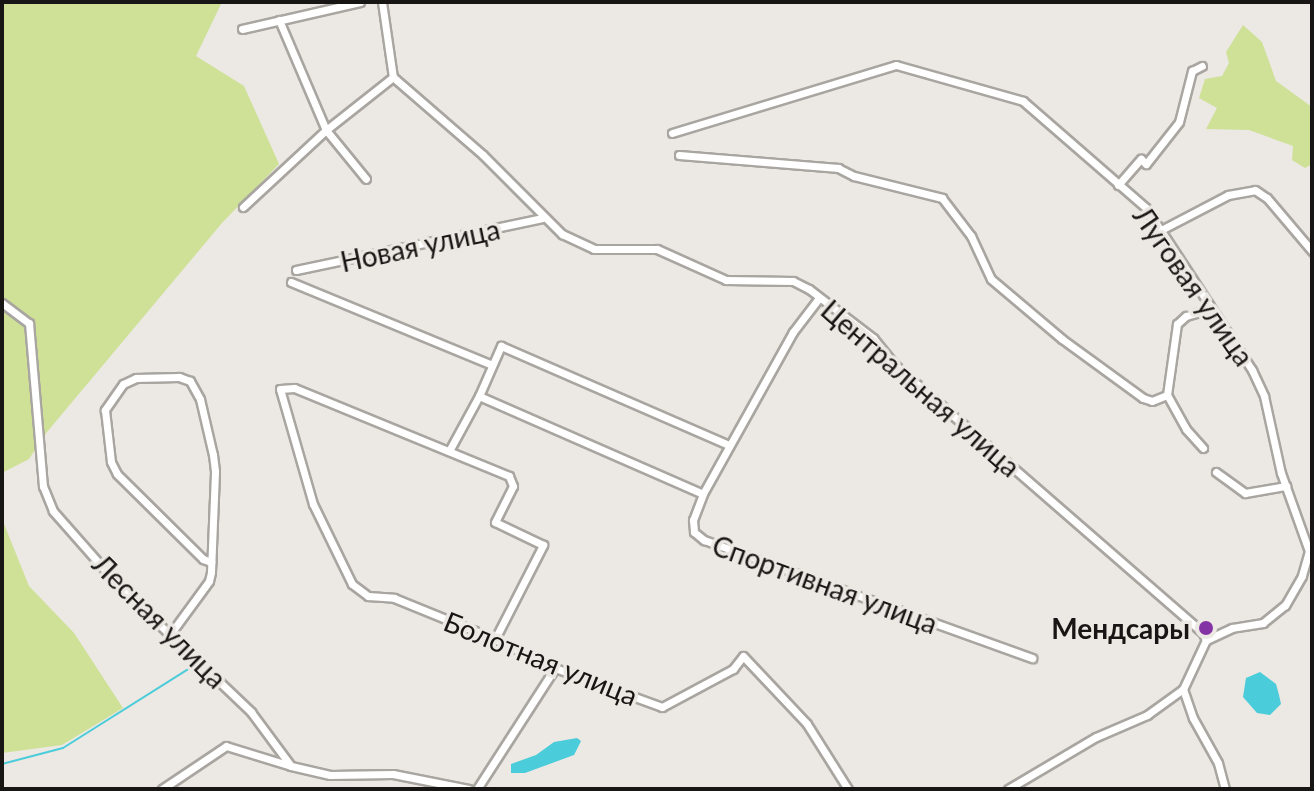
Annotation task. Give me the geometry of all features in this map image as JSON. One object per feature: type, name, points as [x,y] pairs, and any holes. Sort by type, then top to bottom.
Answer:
[{"type":"street","points":[[242,29],[360,2]]},
{"type":"street","points":[[382,2],[393,77],[483,155],[543,218]]},
{"type":"street","points":[[279,20],[326,130],[366,179]]},
{"type":"street","name":"Луговая улица","points":[[672,133],[896,65],[1023,101],[1146,208],[1252,370],[1264,396],[1271,438],[1286,486],[1309,537],[1311,556]]},
{"type":"street","points":[[1118,185],[1141,159],[1146,164],[1179,122],[1192,71],[1202,66]]},
{"type":"street","points":[[243,207],[326,130],[393,77]]},
{"type":"street","points":[[679,155],[838,168],[854,176],[942,198],[971,236],[991,279],[1062,339],[1143,398],[1152,401],[1167,395]]},
{"type":"street","points":[[1161,230],[1228,195],[1255,190],[1267,198],[1312,251]]},
{"type":"street","name":"Центральная улица","points":[[543,218],[562,234],[594,249],[657,249],[726,280],[793,281],[873,338],[896,366],[1204,636]]},
{"type":"street","name":"Новая улица","points":[[296,270],[543,218]]},
{"type":"street","points":[[291,282],[492,365]]},
{"type":"street","name":"Спортивная улица","points":[[819,298],[793,332],[729,445],[703,494],[693,527],[704,540],[1032,658]]},
{"type":"street","name":"Лесная улица","points":[[2,303],[29,323],[43,486],[53,511],[121,588],[251,712],[291,766]]},
{"type":"street","points":[[1203,448],[1186,429],[1167,395],[1177,324],[1186,316],[1210,309]]},
{"type":"street","points":[[495,639],[543,545],[495,522],[513,486],[509,476],[449,451],[479,396],[501,346],[729,445]]},
{"type":"street","points":[[171,633],[205,589],[211,562],[213,455],[196,389],[190,381],[179,377],[136,378],[123,384],[105,410],[111,462],[117,474],[203,559],[211,562]]},
{"type":"street","name":"Болотная улица","points":[[449,451],[294,388],[280,389],[313,504],[352,584],[368,596],[394,598],[495,639],[555,668],[662,707],[733,669],[743,656],[807,724],[848,789]]},
{"type":"street","points":[[479,396],[703,494]]},
{"type":"street","points":[[1216,472],[1245,493],[1286,486]]},
{"type":"street","points":[[1008,789],[1096,737],[1147,715],[1183,689],[1204,636],[1263,623],[1277,615],[1311,556]]},
{"type":"street","points":[[477,789],[555,668]]},
{"type":"street","points":[[1183,689],[1193,718],[1218,763],[1225,789]]},
{"type":"street","points":[[162,789],[226,746],[330,775],[393,774],[469,789]]},
{"type":"green space","points":[[2,2],[222,2],[196,56],[244,86],[279,164],[222,223],[47,432],[29,459],[2,473]]},
{"type":"green space","points":[[1243,25],[1262,42],[1276,81],[1312,107],[1312,164],[1305,168],[1292,160],[1293,146],[1249,130],[1206,129],[1217,108],[1199,98],[1205,79],[1222,76],[1229,63],[1226,52]]},
{"type":"green space","points":[[2,519],[29,586],[74,633],[123,708],[62,745],[2,753]]},
{"type":"water","points":[[1260,672],[1276,684],[1279,695],[1281,704],[1270,715],[1257,713],[1243,697],[1246,678]]},
{"type":"water","points":[[577,738],[581,741],[574,755],[525,773],[511,773],[511,764],[536,755],[554,742]]},
{"type":"waterway","points":[[2,764],[63,748],[193,666]]},
{"type":"place","name":"Мендсары","points":[[1206,628]]}]
